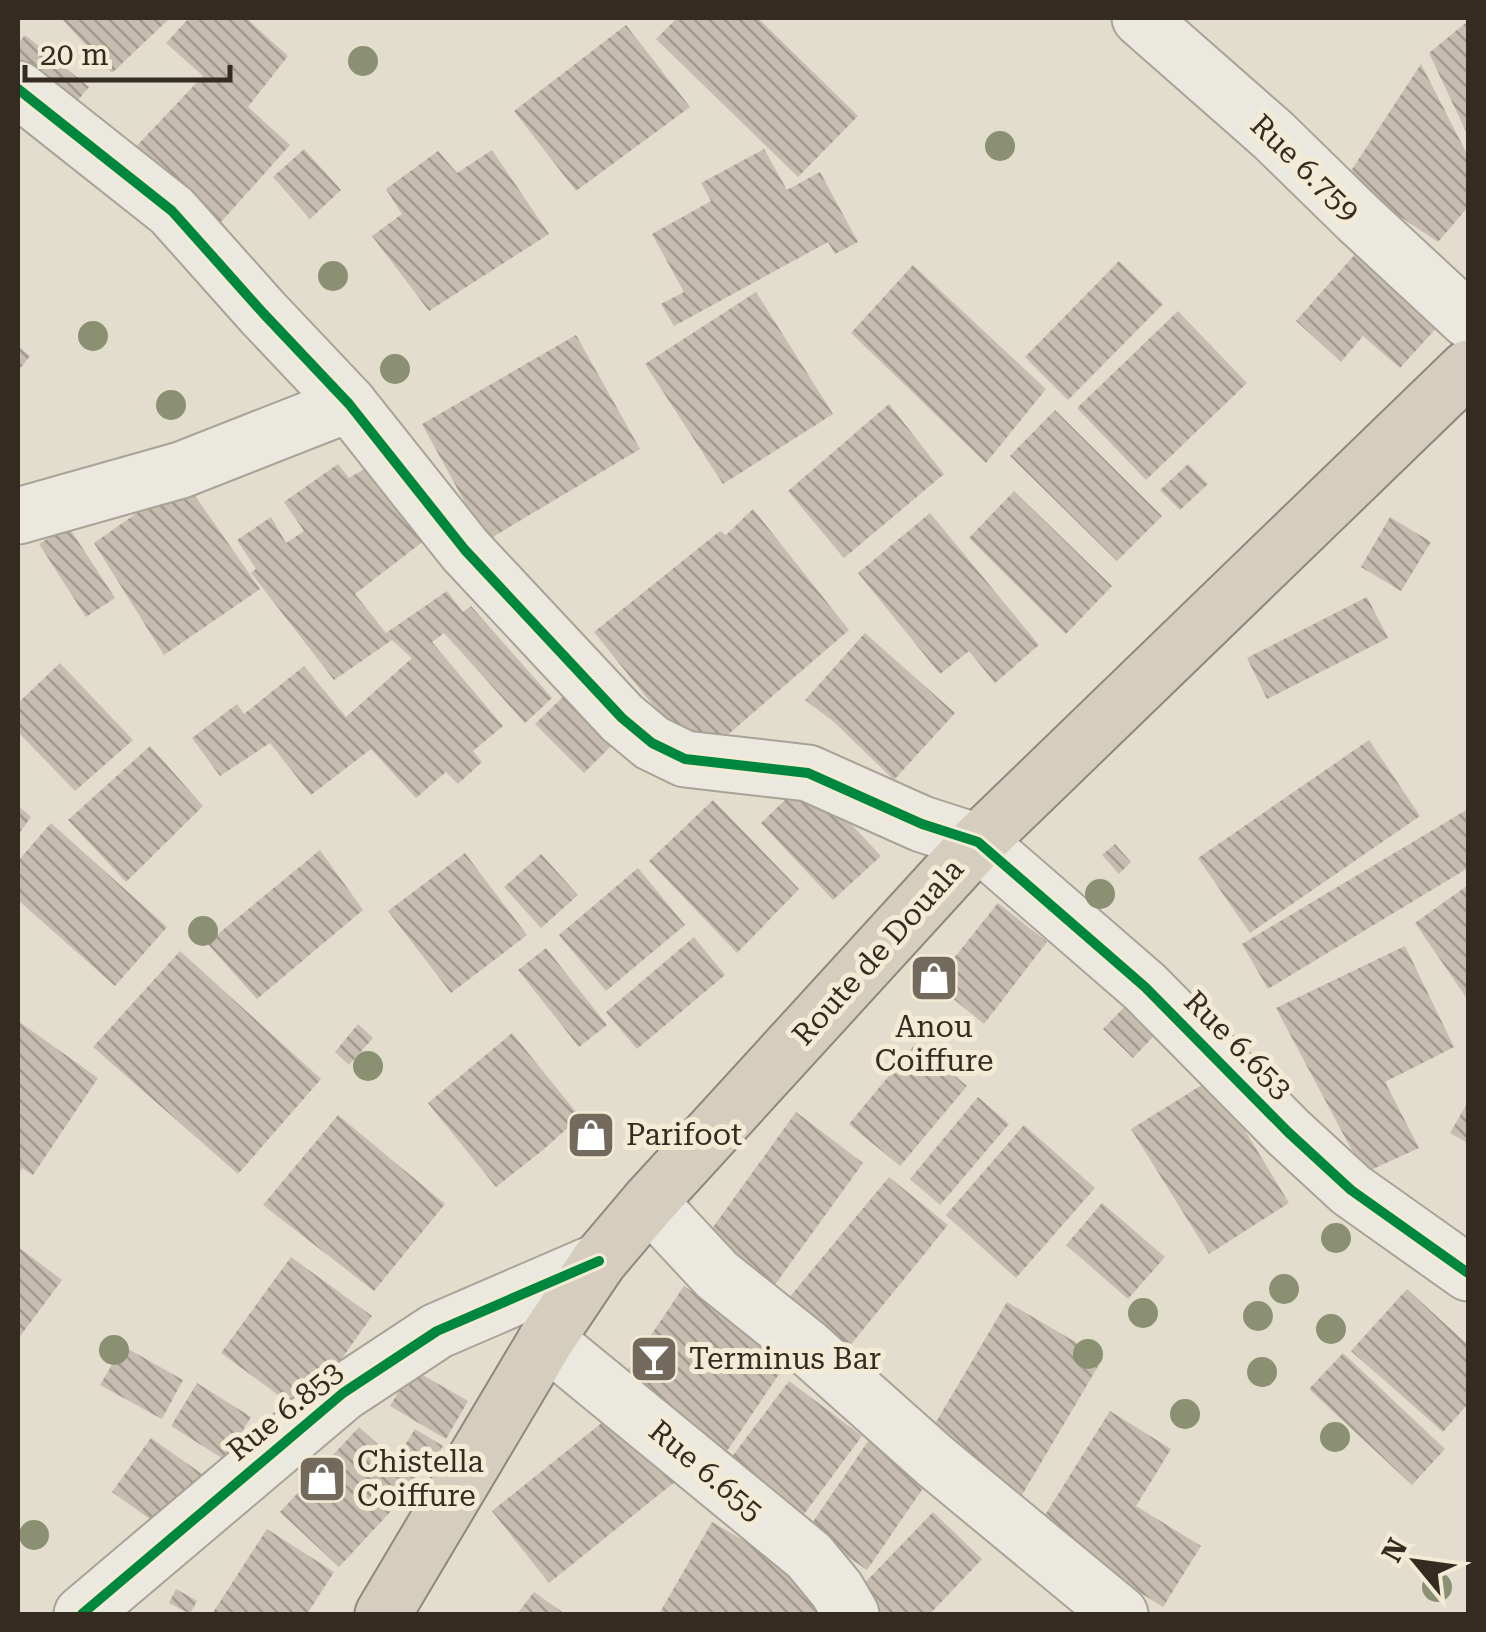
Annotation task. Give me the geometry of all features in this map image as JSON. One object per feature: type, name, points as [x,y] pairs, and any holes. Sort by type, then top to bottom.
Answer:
[{"type":"highway","name":"Route de Douala","points":[[382,1614],[546,1340],[599,1261],[649,1202],[978,842],[1468,368]]},
{"type":"street","name":"Rue 6.759","points":[[1140,18],[1273,135],[1468,320]]},
{"type":"street","points":[[18,90],[172,212],[349,404],[465,550],[622,718],[652,743],[685,758],[808,773],[922,824],[978,842]]},
{"type":"street","points":[[18,516],[181,470],[349,404]]},
{"type":"street","name":"Rue 6.653","points":[[978,842],[1145,987],[1351,1190],[1468,1273]]},
{"type":"street","points":[[649,1202],[717,1275],[1120,1614]]},
{"type":"street","name":"Rue 6.853","points":[[82,1614],[342,1393],[436,1331],[599,1261]]},
{"type":"street","name":"Rue 6.655","points":[[546,1340],[809,1556],[851,1614]]},
{"type":"building","points":[[61,18],[170,18],[112,73]]},
{"type":"building","points":[[189,18],[246,18],[288,56],[248,107],[290,145],[212,232],[129,154],[203,76],[166,43]]},
{"type":"building","points":[[677,18],[758,18],[858,116],[798,177],[656,39]]},
{"type":"building","points":[[1468,21],[1468,136],[1429,53]]},
{"type":"building","points":[[626,25],[690,107],[576,191],[514,111]]},
{"type":"building","points":[[25,35],[89,87],[73,106],[18,60],[18,44]]},
{"type":"building","points":[[1421,64],[1468,156],[1468,207],[1438,242],[1345,180]]},
{"type":"building","points":[[304,149],[341,190],[310,219],[273,177]]},
{"type":"building","points":[[764,149],[787,190],[820,172],[858,242],[835,254],[828,242],[674,326],[661,304],[684,292],[652,234],[711,201],[701,183]]},
{"type":"building","points":[[492,150],[549,234],[429,311],[372,236],[402,214],[386,189],[438,151],[457,173]]},
{"type":"building","points":[[1357,252],[1440,324],[1400,368],[1363,336],[1341,362],[1296,321]]},
{"type":"building","points":[[1119,261],[1163,304],[1068,400],[1025,357]]},
{"type":"building","points":[[913,265],[1046,389],[986,463],[851,333]]},
{"type":"building","points":[[756,292],[833,414],[723,484],[645,364]]},
{"type":"building","points":[[1178,311],[1247,383],[1146,480],[1077,408]]},
{"type":"building","points":[[576,335],[640,449],[486,541],[422,424]]},
{"type":"building","points":[[18,346],[30,356],[18,371]]},
{"type":"building","points":[[889,404],[944,474],[844,558],[788,491]]},
{"type":"building","points":[[1055,410],[1162,516],[1117,561],[1010,456]]},
{"type":"building","points":[[338,464],[349,478],[368,467],[425,540],[355,594],[386,633],[447,591],[463,612],[471,606],[552,698],[525,723],[444,633],[432,642],[503,726],[473,751],[482,762],[458,784],[446,772],[416,798],[371,749],[311,795],[270,743],[220,776],[192,738],[237,704],[244,714],[304,666],[346,717],[412,658],[392,640],[334,680],[251,573],[256,569],[237,540],[271,517],[286,543],[304,531],[284,502]]},
{"type":"building","points":[[1188,464],[1208,484],[1180,510],[1160,490]]},
{"type":"building","points":[[184,480],[260,589],[164,655],[94,543]]},
{"type":"building","points":[[1014,491],[1112,586],[1066,634],[969,538]]},
{"type":"building","points":[[753,509],[849,630],[710,750],[685,745],[594,632],[720,531],[726,535]]},
{"type":"building","points":[[930,513],[1039,645],[995,683],[969,651],[940,674],[858,573]]},
{"type":"building","points":[[1390,517],[1431,542],[1401,591],[1361,567]]},
{"type":"building","points":[[68,526],[115,598],[86,617],[39,544]]},
{"type":"building","points":[[1367,597],[1388,638],[1267,699],[1247,658]]},
{"type":"building","points":[[865,633],[955,713],[894,780],[834,722],[805,700]]},
{"type":"building","points":[[60,663],[133,740],[75,791],[18,732],[18,703]]},
{"type":"building","points":[[567,693],[615,742],[584,773],[535,724]]},
{"type":"building","points":[[1369,740],[1420,816],[1250,933],[1198,858]]},
{"type":"building","points":[[150,746],[203,806],[126,882],[68,820]]},
{"type":"building","points":[[808,778],[881,856],[833,900],[761,823]]},
{"type":"building","points":[[713,800],[799,889],[737,953],[649,861]]},
{"type":"building","points":[[18,806],[31,817],[18,835]]},
{"type":"building","points":[[1468,809],[1468,868],[1268,989],[1242,944]]},
{"type":"building","points":[[51,823],[167,927],[115,986],[18,900],[18,861]]},
{"type":"building","points":[[1115,844],[1131,862],[1119,874],[1102,855]]},
{"type":"building","points":[[320,850],[363,910],[257,999],[207,943]]},
{"type":"building","points":[[465,853],[527,935],[451,993],[388,911]]},
{"type":"building","points":[[541,854],[578,895],[541,928],[504,887]]},
{"type":"building","points":[[638,868],[685,925],[606,991],[559,935]]},
{"type":"building","points":[[1468,885],[1468,1000],[1415,923]]},
{"type":"building","points":[[998,903],[1047,942],[984,1024],[934,983]]},
{"type":"building","points":[[694,937],[725,975],[637,1049],[606,1012]]},
{"type":"building","points":[[1405,946],[1454,1047],[1385,1082],[1419,1148],[1364,1173],[1276,1008]]},
{"type":"building","points":[[546,948],[607,1025],[579,1047],[518,970]]},
{"type":"building","points":[[180,951],[321,1079],[238,1174],[93,1047]]},
{"type":"building","points":[[1135,996],[1165,1024],[1133,1058],[1103,1029]]},
{"type":"building","points":[[18,1021],[98,1078],[33,1175],[22,1168],[18,1176]]},
{"type":"building","points":[[358,1024],[373,1038],[349,1065],[335,1052]]},
{"type":"building","points":[[512,1033],[580,1117],[496,1187],[428,1103]]},
{"type":"building","points":[[916,1043],[967,1086],[900,1166],[849,1124]]},
{"type":"building","points":[[1213,1078],[1289,1203],[1209,1254],[1131,1129]]},
{"type":"building","points":[[978,1097],[1009,1124],[940,1205],[910,1179]]},
{"type":"building","points":[[1468,1102],[1468,1143],[1450,1133]]},
{"type":"building","points":[[796,1112],[863,1163],[774,1286],[706,1237]]},
{"type":"building","points":[[338,1115],[445,1204],[374,1291],[263,1205]]},
{"type":"building","points":[[1024,1125],[1095,1188],[1016,1278],[946,1215]]},
{"type":"building","points":[[889,1177],[948,1225],[848,1348],[788,1299]]},
{"type":"building","points":[[1102,1203],[1165,1257],[1128,1299],[1066,1245]]},
{"type":"building","points":[[18,1247],[62,1280],[18,1339]]},
{"type":"building","points":[[291,1257],[372,1316],[303,1413],[221,1353]]},
{"type":"building","points":[[684,1286],[790,1358],[725,1454],[619,1383]]},
{"type":"building","points":[[1407,1289],[1468,1345],[1468,1404],[1443,1432],[1351,1351]]},
{"type":"building","points":[[1007,1302],[1103,1358],[1019,1500],[923,1444]]},
{"type":"building","points":[[123,1346],[183,1380],[162,1419],[100,1385]]},
{"type":"building","points":[[1343,1353],[1445,1449],[1412,1485],[1309,1389]]},
{"type":"building","points":[[412,1369],[468,1401],[446,1439],[390,1406]]},
{"type":"building","points":[[789,1381],[862,1436],[796,1525],[722,1470]]},
{"type":"building","points":[[197,1383],[251,1417],[225,1460],[171,1426]]},
{"type":"building","points":[[624,1405],[681,1477],[549,1583],[492,1511]]},
{"type":"building","points":[[1110,1411],[1171,1449],[1136,1506],[1201,1546],[1163,1607],[1037,1528]]},
{"type":"building","points":[[359,1427],[419,1481],[339,1567],[280,1512]]},
{"type":"building","points":[[415,1429],[443,1446],[427,1472],[399,1455]]},
{"type":"building","points":[[151,1438],[209,1479],[171,1534],[112,1492]]},
{"type":"building","points":[[869,1440],[928,1481],[867,1570],[808,1529]]},
{"type":"building","points":[[933,1512],[982,1559],[930,1614],[875,1614],[855,1593]]},
{"type":"building","points":[[712,1522],[834,1593],[821,1614],[659,1614]]},
{"type":"building","points":[[267,1529],[334,1572],[307,1614],[212,1614]]},
{"type":"building","points":[[176,1589],[197,1601],[190,1614],[169,1603]]},
{"type":"building","points":[[534,1592],[565,1614],[517,1614]]},
{"type":"cycle path","points":[[18,89],[172,211],[349,404],[465,550],[622,718],[652,743],[685,759],[808,773],[922,824],[978,842],[1145,987],[1351,1190],[1468,1273]]},
{"type":"cycle path","points":[[82,1614],[343,1393],[437,1331],[599,1261]]},
{"type":"place","name":"Anou Coiffure","points":[[934,978]]},
{"type":"place","name":"Parifoot","points":[[591,1135]]},
{"type":"place","name":"Terminus Bar","points":[[654,1359]]},
{"type":"place","name":"Chistella Coiffure","points":[[322,1479]]}]
